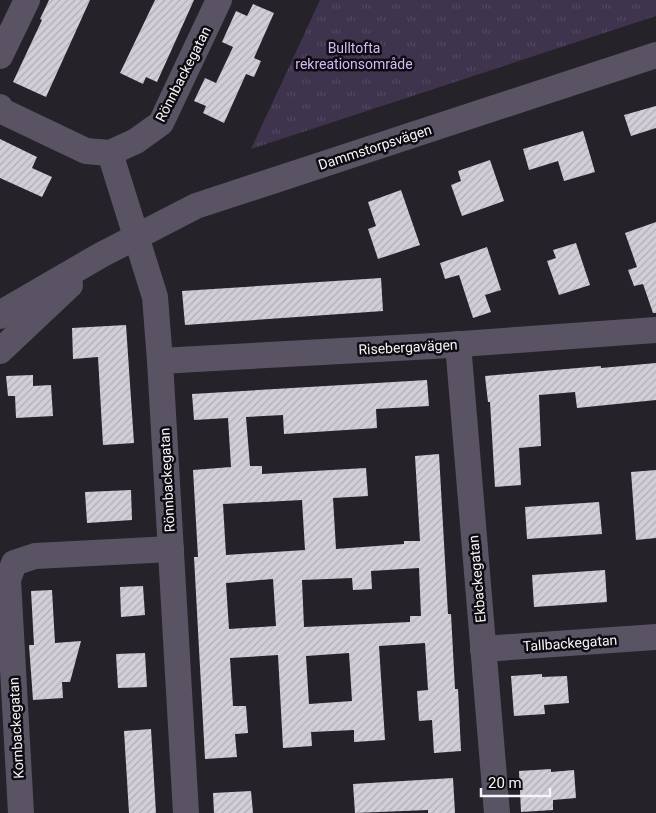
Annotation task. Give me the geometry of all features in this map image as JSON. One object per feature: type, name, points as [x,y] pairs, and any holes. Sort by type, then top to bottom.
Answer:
[{"type":"street","points":[[0,56],[26,0]]},
{"type":"street","name":"Rönnbackegatan","points":[[186,813],[155,296],[110,153],[136,141],[161,123],[219,0]]},
{"type":"street","name":"Dammstorpsvägen","points":[[0,316],[8,309],[101,256],[196,206],[656,55]]},
{"type":"street","points":[[0,108],[2,111],[86,151],[110,153]]},
{"type":"street","name":"Dammstorpsvägen","points":[[0,351],[101,256]]},
{"type":"street","name":"Risebergavägen","points":[[160,361],[458,344],[656,330]]},
{"type":"street","name":"Ekbackegatan","points":[[458,344],[497,813]]},
{"type":"street","name":"Kornbackegatan","points":[[21,813],[8,580],[14,563],[35,556],[171,548]]},
{"type":"street","name":"Tallbackegatan","points":[[483,648],[656,637]]},
{"type":"green space","name":"Bulltofta rekreationsområde","points":[[320,0],[656,0],[656,16],[251,149]]},
{"type":"building","points":[[49,0],[90,0],[46,97],[13,82],[42,20],[40,19]]},
{"type":"building","points":[[155,0],[194,0],[157,82],[146,77],[143,84],[120,73]]},
{"type":"building","points":[[253,4],[274,13],[254,58],[261,61],[254,77],[246,74],[224,123],[203,113],[206,106],[194,101],[205,78],[216,83],[233,47],[222,42],[236,11],[247,16]]},
{"type":"building","points":[[656,106],[656,128],[631,136],[624,115]]},
{"type":"building","points":[[583,131],[595,172],[564,181],[558,161],[529,170],[523,149]]},
{"type":"building","points":[[0,139],[37,157],[32,168],[52,177],[42,197],[0,178]]},
{"type":"building","points":[[490,160],[504,201],[462,216],[451,185],[461,181],[458,171]]},
{"type":"building","points":[[401,190],[420,245],[378,259],[368,229],[376,226],[368,202]]},
{"type":"building","points":[[656,222],[656,313],[653,313],[643,284],[634,286],[628,270],[637,267],[625,233]]},
{"type":"building","points":[[576,243],[590,285],[559,295],[547,261],[556,258],[553,250]]},
{"type":"building","points":[[487,247],[501,290],[485,295],[491,312],[473,318],[459,275],[445,279],[440,263]]},
{"type":"building","points":[[381,278],[383,311],[185,325],[182,291]]},
{"type":"building","points":[[126,325],[134,443],[103,445],[98,357],[73,359],[72,328]]},
{"type":"building","points":[[656,363],[656,400],[577,408],[575,392],[539,395],[541,446],[519,448],[521,485],[495,487],[490,402],[488,402],[485,376]]},
{"type":"building","points":[[33,375],[33,386],[51,385],[53,416],[16,418],[15,396],[8,396],[6,376]]},
{"type":"building","points":[[427,380],[429,406],[376,409],[377,428],[284,434],[283,415],[246,417],[250,466],[262,466],[262,474],[366,468],[368,496],[333,498],[336,549],[404,544],[404,541],[420,541],[415,456],[439,454],[448,614],[451,614],[455,689],[458,689],[461,751],[434,753],[432,720],[419,721],[417,691],[428,690],[425,643],[379,646],[385,740],[354,742],[354,730],[311,732],[312,746],[283,748],[278,655],[230,658],[233,706],[246,706],[248,733],[235,734],[237,757],[205,759],[194,557],[198,557],[193,470],[231,467],[228,418],[194,420],[192,394]],"holes":[[[302,500],[305,550],[226,555],[223,504]],[[419,568],[421,616],[410,616],[410,622],[304,627],[302,580],[352,578],[353,590],[372,589],[371,571]],[[273,579],[276,626],[229,629],[226,583]],[[349,653],[352,701],[309,704],[306,656]]]},
{"type":"building","points":[[656,470],[656,538],[636,540],[631,472]]},
{"type":"building","points":[[131,490],[132,520],[87,523],[85,492]]},
{"type":"building","points":[[599,502],[602,534],[527,539],[525,507]]},
{"type":"building","points":[[605,570],[607,602],[534,607],[532,575]]},
{"type":"building","points":[[143,586],[145,615],[121,617],[120,587]]},
{"type":"building","points":[[52,590],[55,643],[81,641],[70,682],[62,682],[63,698],[33,700],[29,645],[34,645],[31,591]]},
{"type":"building","points":[[145,653],[147,687],[118,688],[116,654]]},
{"type":"building","points":[[542,674],[542,677],[567,676],[569,703],[544,705],[545,714],[514,716],[511,676]]},
{"type":"building","points":[[151,729],[156,813],[129,813],[124,731]]},
{"type":"building","points":[[551,769],[551,772],[574,770],[576,798],[553,800],[553,810],[521,812],[519,771]]},
{"type":"building","points":[[453,778],[455,813],[428,813],[428,810],[355,813],[353,784]]},
{"type":"building","points":[[251,791],[253,813],[214,813],[213,793]]}]
